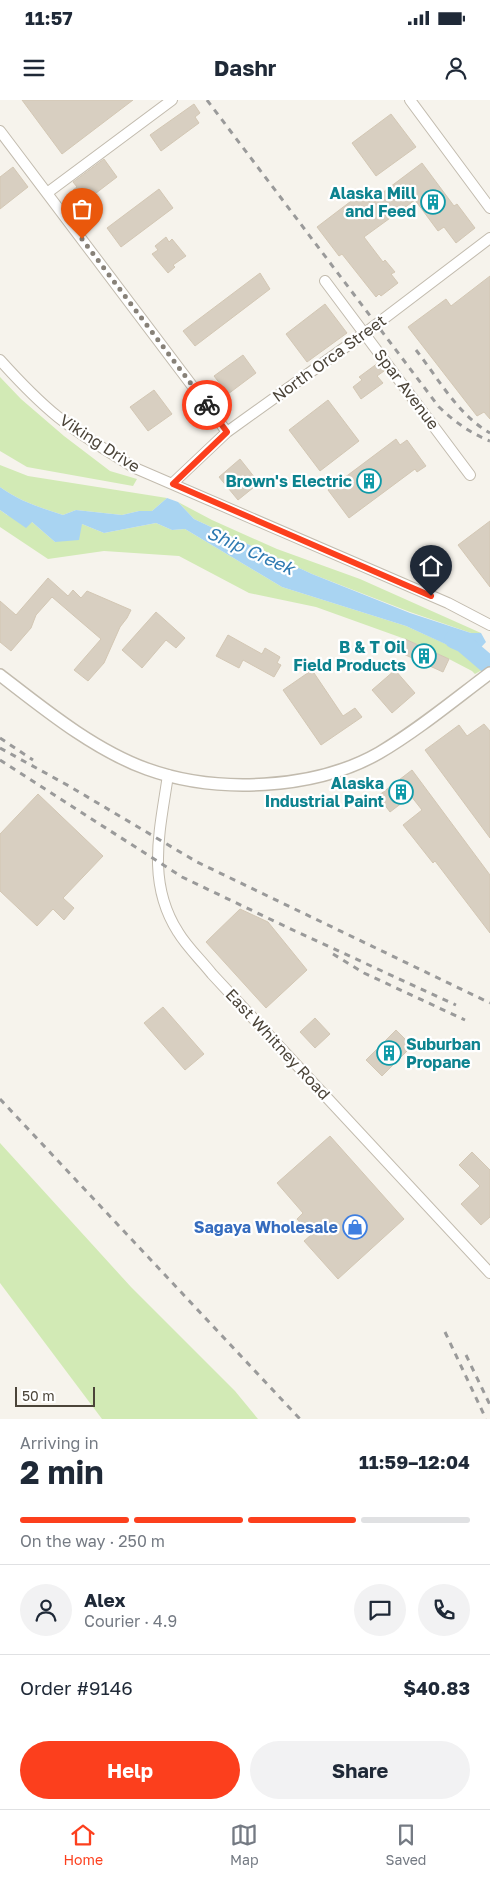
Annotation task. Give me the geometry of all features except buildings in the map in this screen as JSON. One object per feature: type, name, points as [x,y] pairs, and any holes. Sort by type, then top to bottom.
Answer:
[{"type":"street","points":[[47,193],[172,100]]},
{"type":"street","points":[[410,100],[490,208]]},
{"type":"street","points":[[0,131],[227,432]]},
{"type":"street","name":"North Orca Street","points":[[173,484],[227,432],[365,333],[490,238]]},
{"type":"street","name":"Spar Avenue","points":[[325,281],[470,474]]},
{"type":"street","name":"Viking Drive","points":[[0,360],[26,388],[58,417],[104,449],[136,468],[448,603],[490,625]]},
{"type":"street","points":[[0,675],[94,742],[146,768],[168,775],[230,784],[262,785],[310,778],[345,768],[378,753],[401,739],[486,676]]},
{"type":"street","name":"East Whitney Road","points":[[168,775],[159,840],[158,877],[161,895],[178,933],[212,974],[490,1272]]},
{"type":"green space","points":[[0,377],[21,399],[64,436],[110,471],[137,479],[133,486],[27,467],[0,451]]},
{"type":"green space","points":[[0,465],[28,476],[167,498],[152,511],[139,511],[122,515],[76,510],[63,515],[22,500],[0,487]]},
{"type":"green space","points":[[178,502],[212,520],[277,549],[360,579],[481,633],[471,633],[410,612],[312,574],[194,519]]},
{"type":"green space","points":[[0,510],[7,515],[32,522],[55,542],[82,524],[104,533],[156,523],[172,530],[185,529],[282,587],[406,626],[468,654],[482,670],[475,674],[449,659],[405,639],[316,607],[249,593],[179,556],[104,551],[48,559],[0,527]]},
{"type":"green space","points":[[0,1143],[131,1287],[235,1391],[258,1419],[102,1419],[0,1283]]},
{"type":"water","points":[[0,487],[22,500],[63,515],[76,510],[122,515],[139,511],[152,511],[167,498],[178,502],[194,519],[312,574],[410,613],[471,633],[481,633],[486,642],[471,658],[467,654],[406,626],[282,587],[185,529],[172,530],[156,523],[104,533],[82,524],[79,540],[55,542],[32,522],[26,528],[0,510]]},
{"type":"waterway","name":"Ship Creek","points":[[454,639],[463,643],[490,666]]},
{"type":"railway","points":[[207,100],[439,407],[463,427],[490,441]]},
{"type":"railway","points":[[416,350],[458,406],[490,433]]},
{"type":"railway","points":[[0,738],[33,760]]},
{"type":"railway","points":[[0,748],[69,786],[197,862],[490,1003]]},
{"type":"railway","points":[[0,760],[182,877],[456,1005]]},
{"type":"railway","points":[[333,954],[364,973],[465,1020]]},
{"type":"railway","points":[[0,1099],[300,1419]]},
{"type":"railway","points":[[445,1332],[486,1419]]},
{"type":"railway","points":[[466,1355],[490,1405]]},
{"type":"way so far","points":[[82,239],[207,405]]},
{"type":"place","name":"Alaska Mill and Feed","points":[[433,202]]},
{"type":"place","name":"Brown's Electric","points":[[369,481]]},
{"type":"place","name":"B & T Oil Field Products","points":[[424,656]]},
{"type":"place","name":"Alaska Industrial Paint","points":[[401,792]]},
{"type":"place","name":"Suburban Propane","points":[[389,1053]]},
{"type":"place","name":"Sagaya Wholesale","points":[[355,1227]]},
{"type":"route","points":[[207,405],[227,432],[173,484],[431,596]]}]
